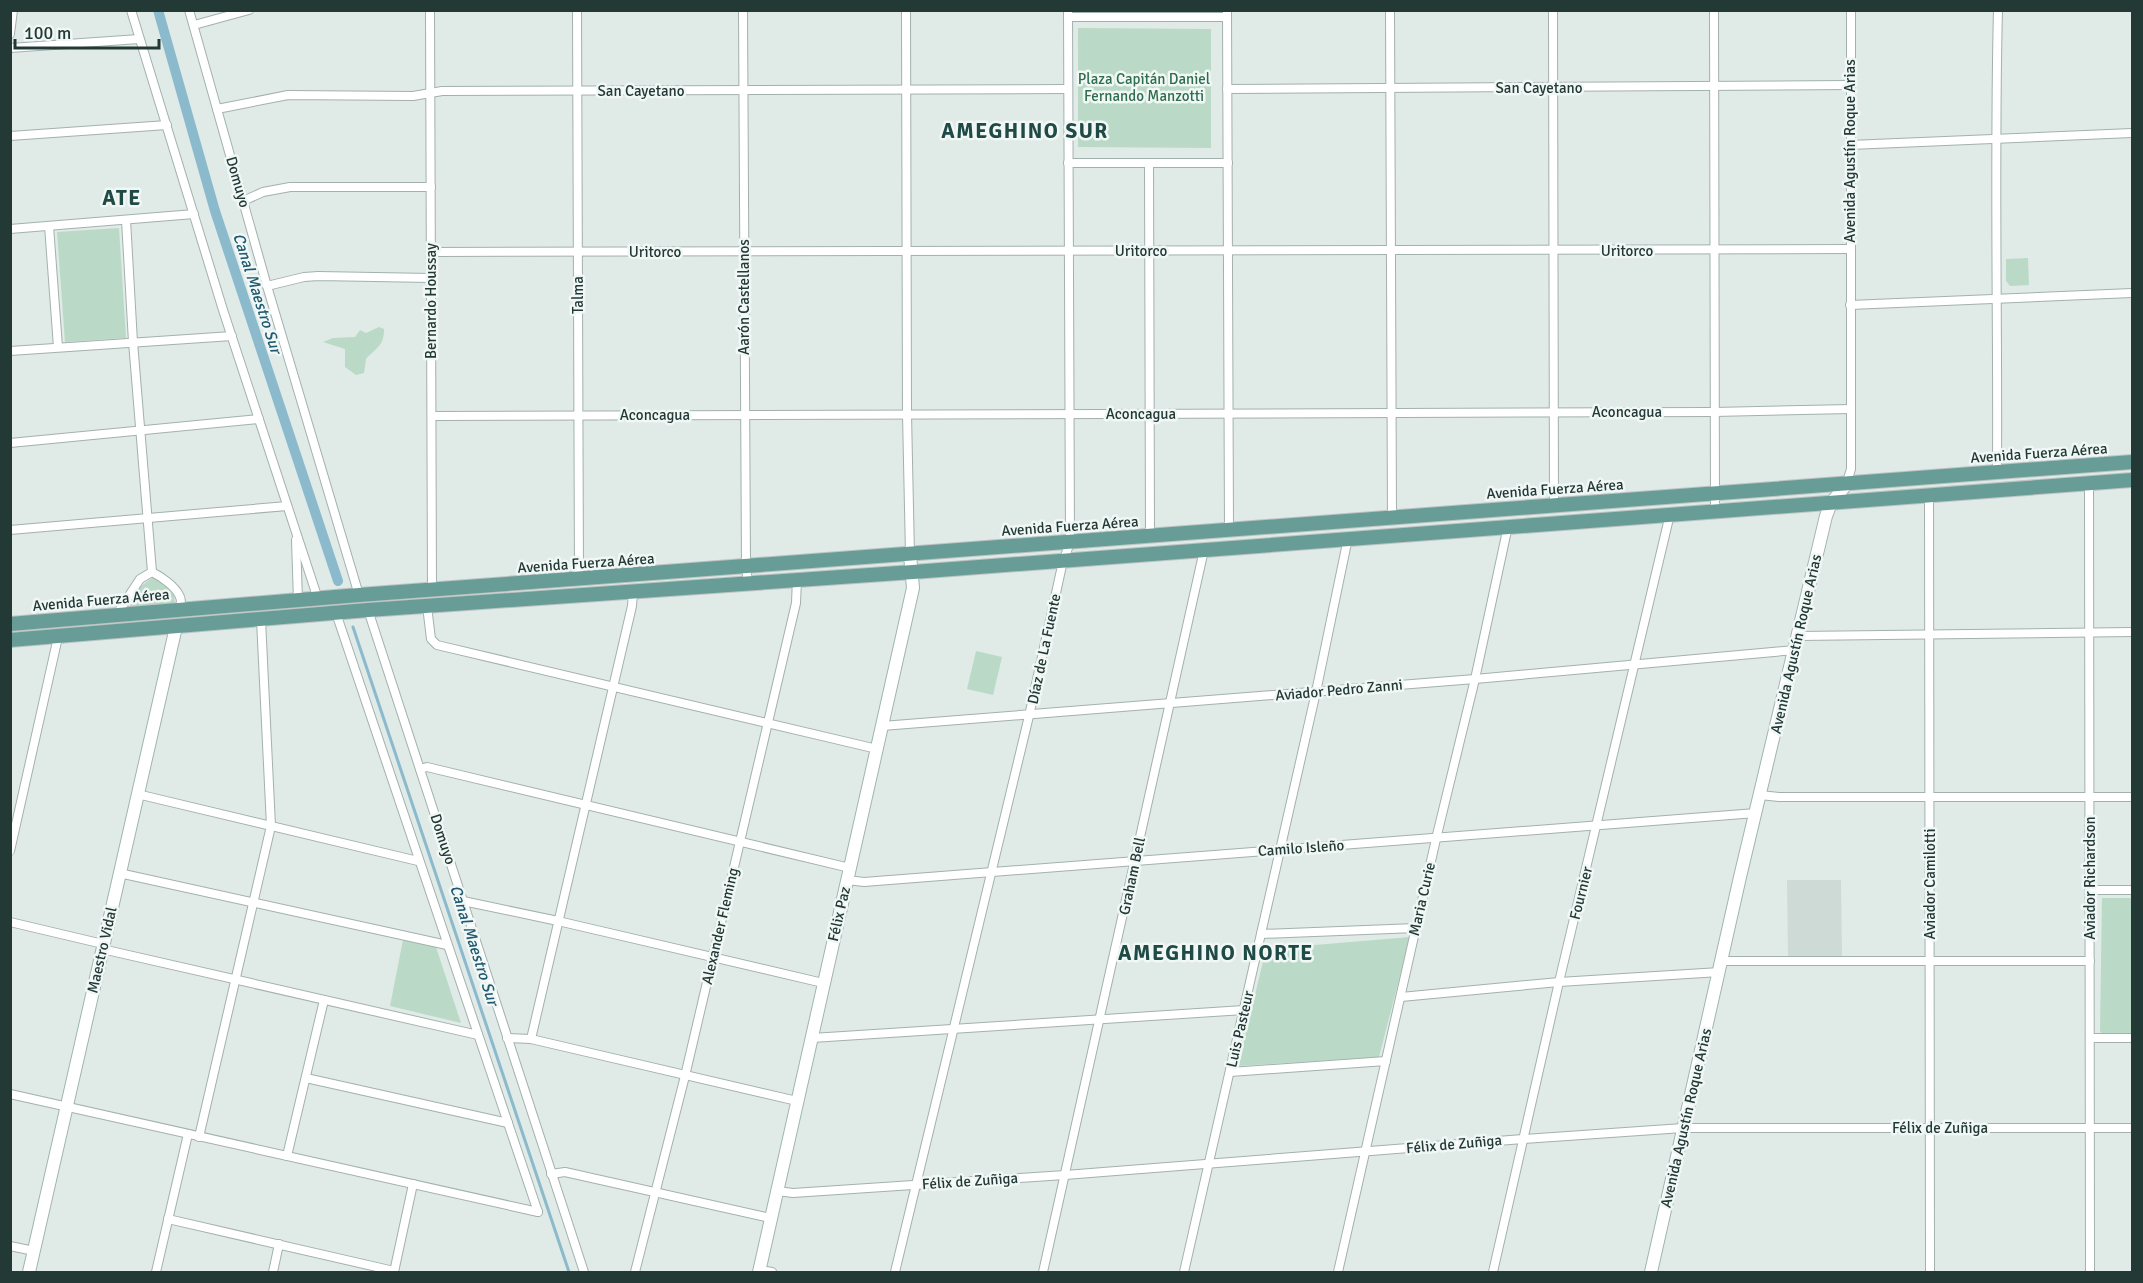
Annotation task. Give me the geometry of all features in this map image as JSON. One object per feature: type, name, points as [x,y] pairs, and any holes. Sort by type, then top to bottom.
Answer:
[{"type":"main road","name":"Avenida Fuerza Aérea","points":[[10,624],[359,595],[2133,462]]},
{"type":"main road","points":[[2089,484],[2090,474],[2094,472],[2133,469]]},
{"type":"main road","points":[[10,640],[368,610],[1063,561],[2133,480]]},
{"type":"main road","name":"Avenida Agustín Roque Arias","points":[[1651,1272],[1798,636],[1831,503],[1846,485]]},
{"type":"main road","name":"Félix Paz","points":[[764,1272],[770,1218],[913,588],[910,555]]},
{"type":"main road","points":[[336,614],[336,609],[340,606],[357,603],[359,595]]},
{"type":"main road","name":"Maestro Vidal","points":[[29,1272],[176,627]]},
{"type":"street","points":[[10,34],[13,10]]},
{"type":"street","points":[[131,10],[232,336],[318,599]]},
{"type":"street","name":"Domuyo","points":[[189,10],[267,286],[359,595]]},
{"type":"street","points":[[194,25],[249,10]]},
{"type":"street","name":"Bernardo Houssay","points":[[430,10],[432,591]]},
{"type":"street","name":"Talma","points":[[578,10],[579,580]]},
{"type":"street","name":"Aarón Castellanos","points":[[743,10],[746,567],[748,583]]},
{"type":"street","points":[[906,10],[910,555]]},
{"type":"street","points":[[1390,10],[1392,518]]},
{"type":"street","points":[[1553,10],[1554,506]]},
{"type":"street","points":[[1714,10],[1715,510]]},
{"type":"street","name":"Avenida Agustín Roque Arias","points":[[1846,485],[1851,469],[1851,10]]},
{"type":"street","points":[[1997,472],[1998,298],[1995,140],[1998,10]]},
{"type":"street","points":[[1068,14],[1227,14],[1229,531]]},
{"type":"street","name":"Díaz de La Fuente","points":[[895,1272],[1029,716],[1063,561],[1070,543],[1068,14]]},
{"type":"street","points":[[10,48],[139,39]]},
{"type":"street","name":"San Cayetano","points":[[1227,89],[1850,86]]},
{"type":"street","name":"San Cayetano","points":[[217,109],[288,95],[413,96],[442,91],[1068,89]]},
{"type":"street","points":[[10,136],[167,125]]},
{"type":"street","points":[[1850,145],[2133,133]]},
{"type":"street","points":[[1068,163],[1228,163]]},
{"type":"street","points":[[1149,163],[1150,536]]},
{"type":"street","points":[[243,201],[263,192],[290,187],[431,187]]},
{"type":"street","points":[[10,229],[194,214]]},
{"type":"street","points":[[126,220],[139,430],[152,572]]},
{"type":"street","points":[[49,226],[58,347]]},
{"type":"street","name":"Uritorco","points":[[431,252],[1850,249]]},
{"type":"street","points":[[267,286],[318,276],[431,278]]},
{"type":"street","points":[[1850,305],[2133,293]]},
{"type":"street","points":[[10,351],[232,336]]},
{"type":"street","name":"Aconcagua","points":[[432,416],[1851,410]]},
{"type":"street","points":[[10,442],[259,419]]},
{"type":"street","name":"Aviador Richardson","points":[[2089,484],[2090,1272]]},
{"type":"street","name":"Aviador Camilotti","points":[[1929,495],[1930,1272]]},
{"type":"street","points":[[10,530],[287,506]]},
{"type":"street","name":"Fournier","points":[[1493,1272],[1670,514]]},
{"type":"street","name":"Maria Curie","points":[[1338,1272],[1436,839],[1475,679],[1508,526]]},
{"type":"street","points":[[295,530],[298,601]]},
{"type":"street","name":"Luis Pasteur","points":[[1184,1272],[1316,692],[1348,538]]},
{"type":"street","name":"Graham Bell","points":[[1043,1272],[1204,549]]},
{"type":"street","points":[[152,572],[177,592],[181,601],[180,610]]},
{"type":"street","points":[[117,614],[140,579],[152,572]]},
{"type":"street","name":"Alexander Fleming","points":[[635,1272],[685,1076],[796,603],[798,579]]},
{"type":"street","points":[[531,1039],[632,606],[633,592]]},
{"type":"street","points":[[427,606],[431,639],[437,645],[878,749]]},
{"type":"street","name":"Domuyo","points":[[368,610],[584,1272]]},
{"type":"street","name":"Domuyo","points":[[336,614],[538,1212],[413,1184]]},
{"type":"street","points":[[199,1137],[271,826],[261,620]]},
{"type":"street","points":[[1798,636],[2133,632]]},
{"type":"street","points":[[10,851],[58,637]]},
{"type":"street","name":"Aviador Pedro Zanni","points":[[882,726],[1475,679],[1795,650]]},
{"type":"street","name":"Camilo Isleño","points":[[420,769],[427,767],[739,841],[848,874],[864,882],[1756,813]]},
{"type":"street","points":[[137,794],[418,861]]},
{"type":"street","points":[[1760,795],[1779,797],[2133,797]]},
{"type":"street","points":[[119,873],[447,945]]},
{"type":"street","points":[[2090,890],[2133,890]]},
{"type":"street","points":[[462,901],[823,982]]},
{"type":"street","points":[[10,922],[236,980],[478,1035]]},
{"type":"street","points":[[1261,934],[1416,928]]},
{"type":"street","points":[[1401,997],[1721,966],[1930,961],[2090,961]]},
{"type":"street","points":[[287,1156],[324,1000]]},
{"type":"street","points":[[812,1038],[1244,1010]]},
{"type":"street","points":[[507,1038],[531,1039],[797,1101]]},
{"type":"street","points":[[2090,1038],[2133,1038]]},
{"type":"street","points":[[1230,1072],[1386,1061]]},
{"type":"street","points":[[306,1078],[508,1123]]},
{"type":"street","points":[[10,1094],[413,1184],[394,1272],[168,1219]]},
{"type":"street","name":"Félix de Zuñiga","points":[[777,1191],[793,1193],[1065,1175],[1683,1128],[2133,1128]]},
{"type":"street","points":[[156,1272],[188,1134]]},
{"type":"street","points":[[551,1174],[565,1172],[770,1218]]},
{"type":"street","points":[[273,1272],[279,1244]]},
{"type":"street","points":[[10,1245],[34,1251]]},
{"type":"shaded area","points":[[1787,880],[1841,880],[1842,957],[1788,957]]},
{"type":"green space","name":"Plaza Capitán Daniel Fernando Manzotti","points":[[1078,28],[1211,29],[1211,148],[1078,147]]},
{"type":"green space","points":[[119,228],[126,338],[65,342],[57,232]]},
{"type":"green space","points":[[2028,258],[2029,285],[2010,286],[2006,281],[2006,259]]},
{"type":"green space","points":[[379,327],[384,329],[383,339],[366,359],[364,373],[356,375],[345,367],[345,349],[323,342],[333,338],[355,337],[360,330],[366,333]]},
{"type":"green space","points":[[153,577],[172,593],[175,601],[174,607],[131,610],[133,595]]},
{"type":"green space","points":[[976,651],[1002,657],[993,695],[967,689]]},
{"type":"green space","points":[[2102,898],[2132,898],[2132,1034],[2100,1032]]},
{"type":"green space","points":[[1410,937],[1379,1057],[1238,1066],[1266,949]]},
{"type":"green space","points":[[403,940],[436,947],[461,1023],[390,1006]]},
{"type":"waterway","name":"Canal Maestro Sur","points":[[158,10],[215,211],[338,581]]},
{"type":"waterway","name":"Canal Maestro Sur","points":[[353,627],[569,1272]]},
{"type":"district","name":"AMEGHINO SUR","points":[[1025,131]]},
{"type":"district","name":"ATE","points":[[122,198]]},
{"type":"district","name":"AMEGHINO NORTE","points":[[1216,953]]}]
